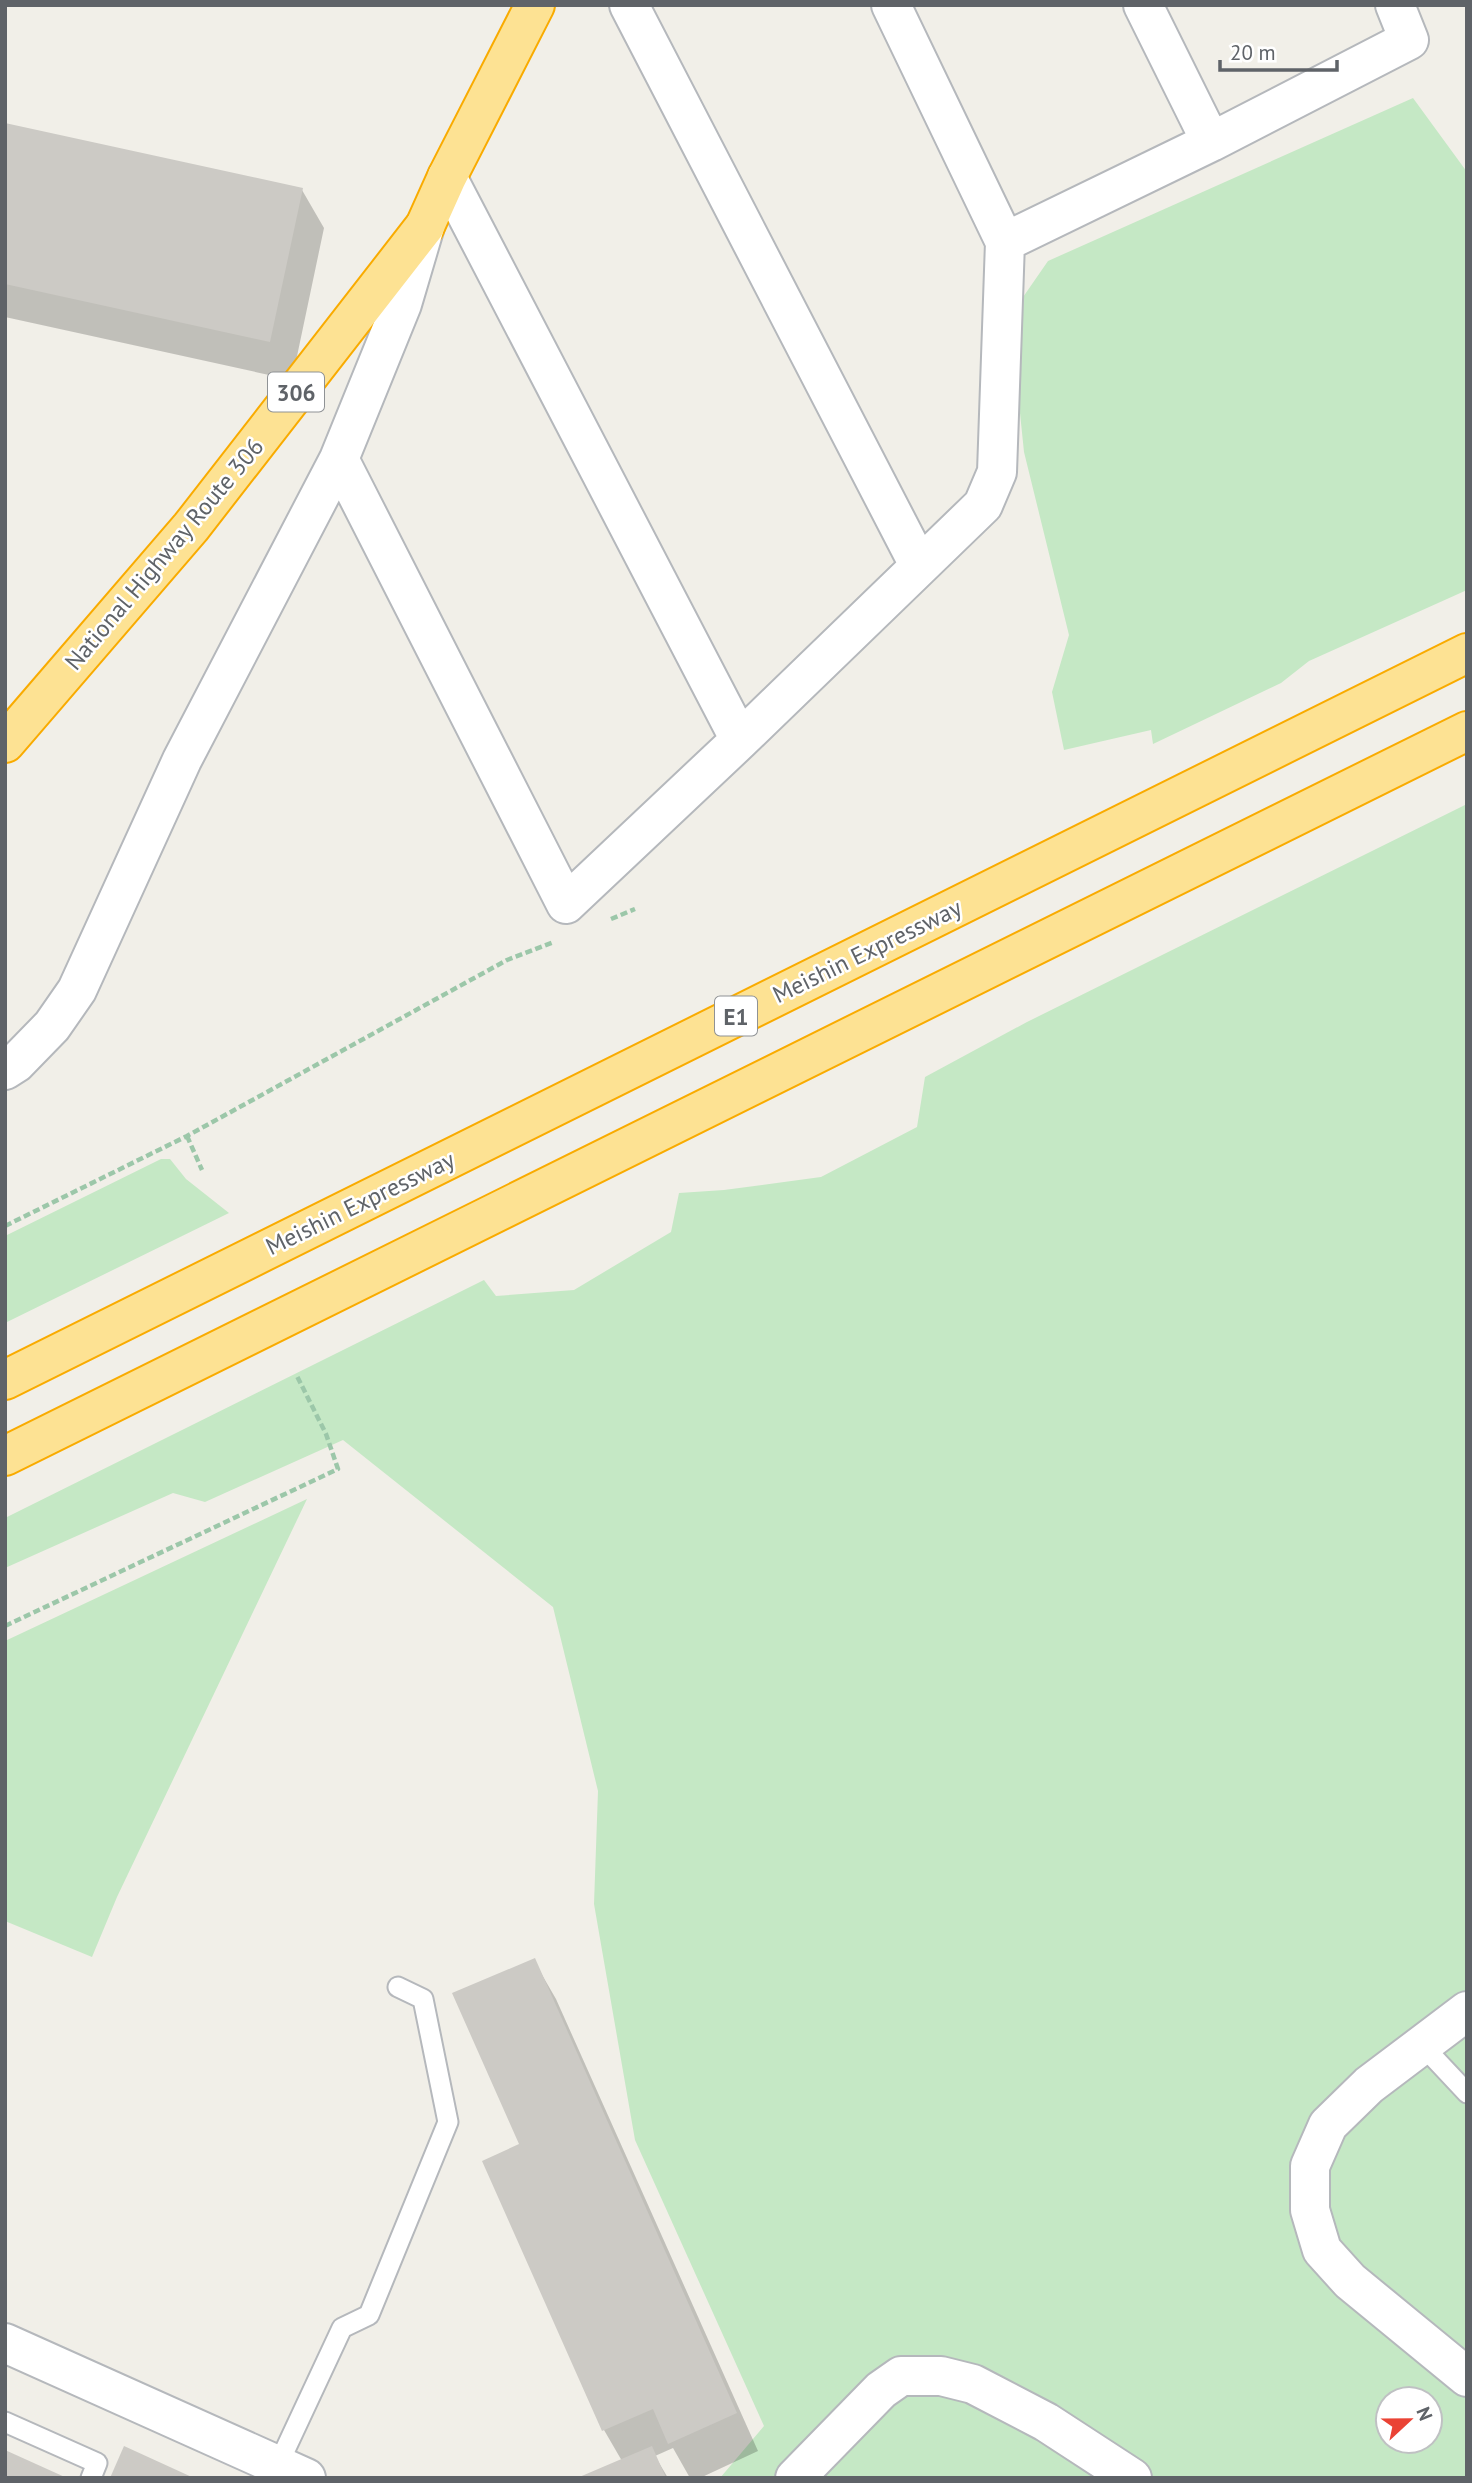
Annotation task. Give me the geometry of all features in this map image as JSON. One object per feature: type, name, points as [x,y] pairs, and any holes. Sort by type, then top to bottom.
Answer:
[{"type":"highway","name":"National Highway Route 306","points":[[5,743],[191,527],[425,226],[447,177],[535,5]]},
{"type":"highway","name":"Meishin Expressway","points":[[5,1380],[1467,653]]},
{"type":"highway","points":[[5,1456],[1467,731]]},
{"type":"street","points":[[629,5],[919,565]]},
{"type":"street","points":[[340,459],[566,904],[983,505],[997,472],[1005,242],[891,5]]},
{"type":"street","points":[[1143,5],[1211,142]]},
{"type":"street","points":[[1005,242],[1211,142],[1409,40],[1395,5]]},
{"type":"street","points":[[447,177],[740,740]]},
{"type":"street","points":[[5,1070],[16,1063],[52,1026],[77,990],[182,760],[340,459],[402,304],[425,226]]},
{"type":"street","points":[[1467,2011],[1369,2085],[1328,2125],[1310,2166],[1310,2210],[1322,2250],[1350,2281],[1467,2377]]},
{"type":"street","points":[[5,2343],[292,2472]]},
{"type":"street","points":[[795,2478],[881,2390],[901,2376],[941,2376],[973,2384],[1046,2422],[1132,2478]]},
{"type":"lane","points":[[292,2472],[342,2328],[369,2315],[448,2122],[423,1999],[398,1987]]},
{"type":"lane","points":[[1422,2045],[1467,2093]]},
{"type":"lane","points":[[5,2422],[97,2463],[91,2478]]},
{"type":"path","points":[[609,920],[635,909]]},
{"type":"path","points":[[5,1226],[187,1136],[507,960],[558,940]]},
{"type":"path","points":[[187,1136],[202,1170]]},
{"type":"path","points":[[5,1626],[338,1469],[326,1434],[296,1374]]},
{"type":"green space","points":[[1413,98],[1467,172],[1467,590],[1309,661],[1281,683],[1153,744],[1151,730],[1064,750],[1052,692],[1069,635],[1024,452],[1010,316],[1048,261]]},
{"type":"green space","points":[[1467,804],[1467,2478],[720,2478],[764,2426],[635,2140],[594,1904],[598,1791],[553,1607],[343,1440],[205,1502],[173,1493],[5,1568],[5,1518],[484,1280],[496,1296],[574,1290],[671,1232],[679,1193],[821,1177],[917,1127],[925,1077],[1027,1022]]},
{"type":"green space","points":[[161,1159],[170,1159],[186,1179],[229,1213],[5,1323],[5,1236]]},
{"type":"green space","points":[[307,1499],[117,1897],[92,1957],[5,1921],[5,1641]]},
{"type":"building","points":[[5,123],[303,188],[270,342],[5,284]]},
{"type":"building","points":[[535,1958],[737,2413],[668,2444],[653,2409],[602,2431],[482,2161],[519,2144],[452,1993]]},
{"type":"building","points":[[124,2446],[194,2478],[110,2478]]},
{"type":"building","points":[[652,2446],[666,2478],[577,2478]]},
{"type":"building","points":[[5,2450],[67,2478],[5,2478]]}]
